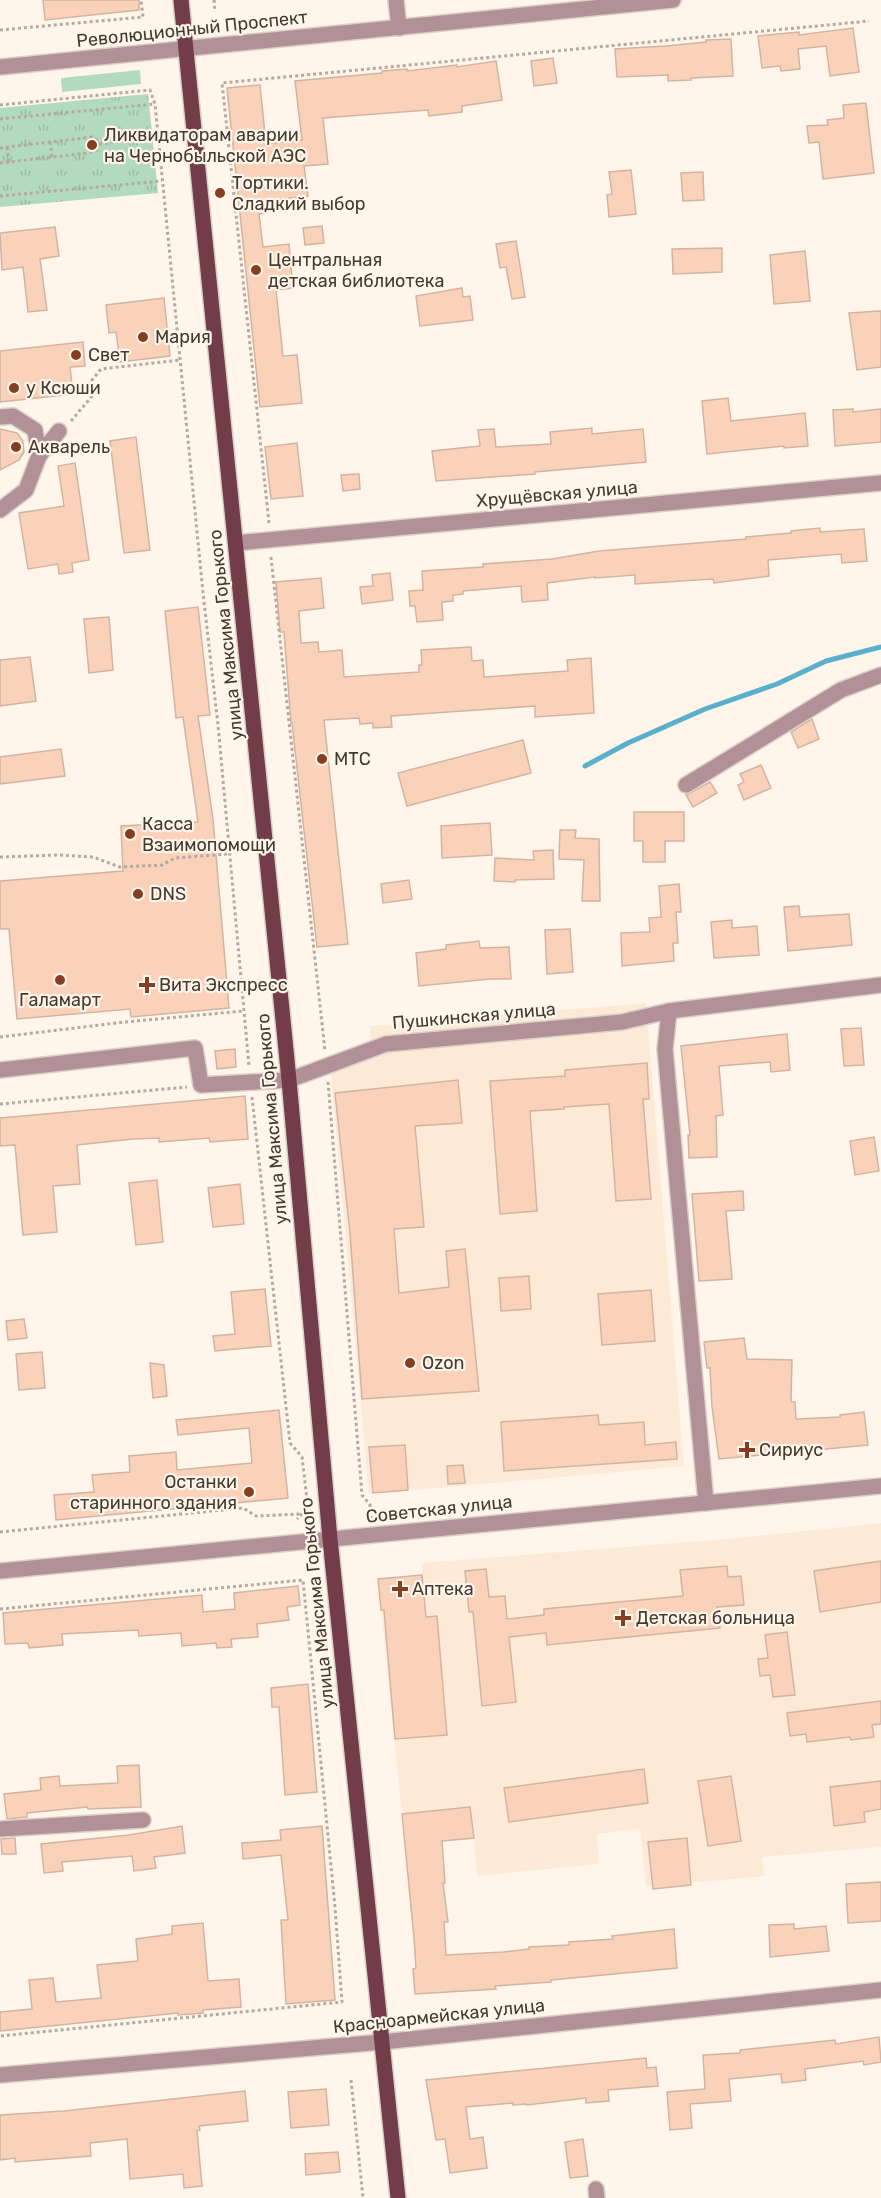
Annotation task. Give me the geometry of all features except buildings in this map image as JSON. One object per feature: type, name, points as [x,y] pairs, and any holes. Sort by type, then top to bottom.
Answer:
[{"type":"main road","name":"улица Максима Горького","points":[[181,0],[289,1080],[330,1539],[398,2198]]},
{"type":"street","points":[[396,0],[399,28]]},
{"type":"street","name":"Революционный Проспект","points":[[0,67],[399,28],[578,5],[673,0]]},
{"type":"street","points":[[0,417],[13,416],[35,430],[39,456]]},
{"type":"street","points":[[0,510],[26,490],[39,456],[59,431]]},
{"type":"street","name":"Хрущёвская улица","points":[[236,543],[881,483]]},
{"type":"street","points":[[686,785],[841,690],[881,675]]},
{"type":"street","name":"Пушкинская улица","points":[[201,1085],[289,1080],[386,1044],[622,1022],[669,1011],[881,985]]},
{"type":"street","points":[[669,1011],[665,1049],[706,1503]]},
{"type":"street","points":[[0,1070],[195,1048],[201,1085]]},
{"type":"street","name":"Советская улица","points":[[0,1571],[881,1486]]},
{"type":"street","points":[[0,1829],[143,1820]]},
{"type":"street","name":"Красноармейская улица","points":[[0,2074],[382,2042],[881,1990]]},
{"type":"path","points":[[0,30],[143,17],[141,0]]},
{"type":"path","points":[[214,0],[215,12]]},
{"type":"path","points":[[373,1535],[369,1505],[362,1496],[326,1068],[279,642],[222,83],[869,21]]},
{"type":"path","points":[[0,105],[150,90],[155,104],[218,725],[250,1083],[290,1443],[302,1457],[308,1508],[297,1519]]},
{"type":"path","points":[[0,119],[155,104]]},
{"type":"path","points":[[0,147],[92,137],[99,144]]},
{"type":"path","points":[[99,144],[158,137]]},
{"type":"path","points":[[50,142],[52,157]]},
{"type":"path","points":[[0,163],[94,152],[99,144]]},
{"type":"path","points":[[7,147],[9,162]]},
{"type":"path","points":[[0,196],[162,181]]},
{"type":"path","points":[[59,431],[75,417],[93,395],[92,380],[100,369],[180,360]]},
{"type":"path","points":[[0,857],[58,855],[93,857],[120,867],[162,865],[175,858],[229,854]]},
{"type":"path","points":[[0,1037],[243,1011]]},
{"type":"path","points":[[0,1104],[201,1085]]},
{"type":"path","points":[[0,1532],[243,1508],[256,1516],[301,1514]]},
{"type":"path","points":[[0,1609],[303,1580],[342,2002],[0,2036]]},
{"type":"path","points":[[351,2080],[363,2198]]},
{"type":"shaded area","points":[[646,1003],[684,1466],[369,1494],[330,1064],[371,1046],[370,1026]]},
{"type":"shaded area","points":[[881,1523],[881,1847],[762,1857],[764,1876],[646,1887],[640,1829],[597,1834],[599,1864],[477,1876],[471,1807],[402,1815],[378,1579],[422,1575],[422,1563],[739,1538]]},
{"type":"green space","points":[[140,70],[141,84],[62,92],[61,78]]},
{"type":"green space","points":[[148,94],[158,193],[0,207],[0,108]]},
{"type":"waterway","points":[[585,766],[628,743],[705,709],[777,684],[826,661],[881,647]]},
{"type":"place","name":"Ликвидаторам аварии на Чернобыльской АЭС","points":[[92,145]]},
{"type":"place","name":"Тортики. Сладкий выбор","points":[[220,193]]},
{"type":"place","name":"Центральная детская библиотека","points":[[256,270]]},
{"type":"place","name":"Мария","points":[[143,337]]},
{"type":"place","name":"Свет","points":[[76,355]]},
{"type":"place","name":"у Ксюши","points":[[14,388]]},
{"type":"place","name":"Акварель","points":[[16,447]]},
{"type":"place","name":"МТС","points":[[322,759]]},
{"type":"place","name":"Касса Взаимопомощи","points":[[130,834]]},
{"type":"place","name":"DNS","points":[[138,894]]},
{"type":"place","name":"Галамарт","points":[[60,980]]},
{"type":"place","name":"Вита Экспресс","points":[[147,985]]},
{"type":"place","name":"Ozon","points":[[410,1363]]},
{"type":"place","name":"Сириус","points":[[747,1450]]},
{"type":"place","name":"Останки старинного здания","points":[[249,1492]]},
{"type":"place","name":"Аптека","points":[[400,1589]]},
{"type":"place","name":"Детская больница","points":[[623,1618]]}]
